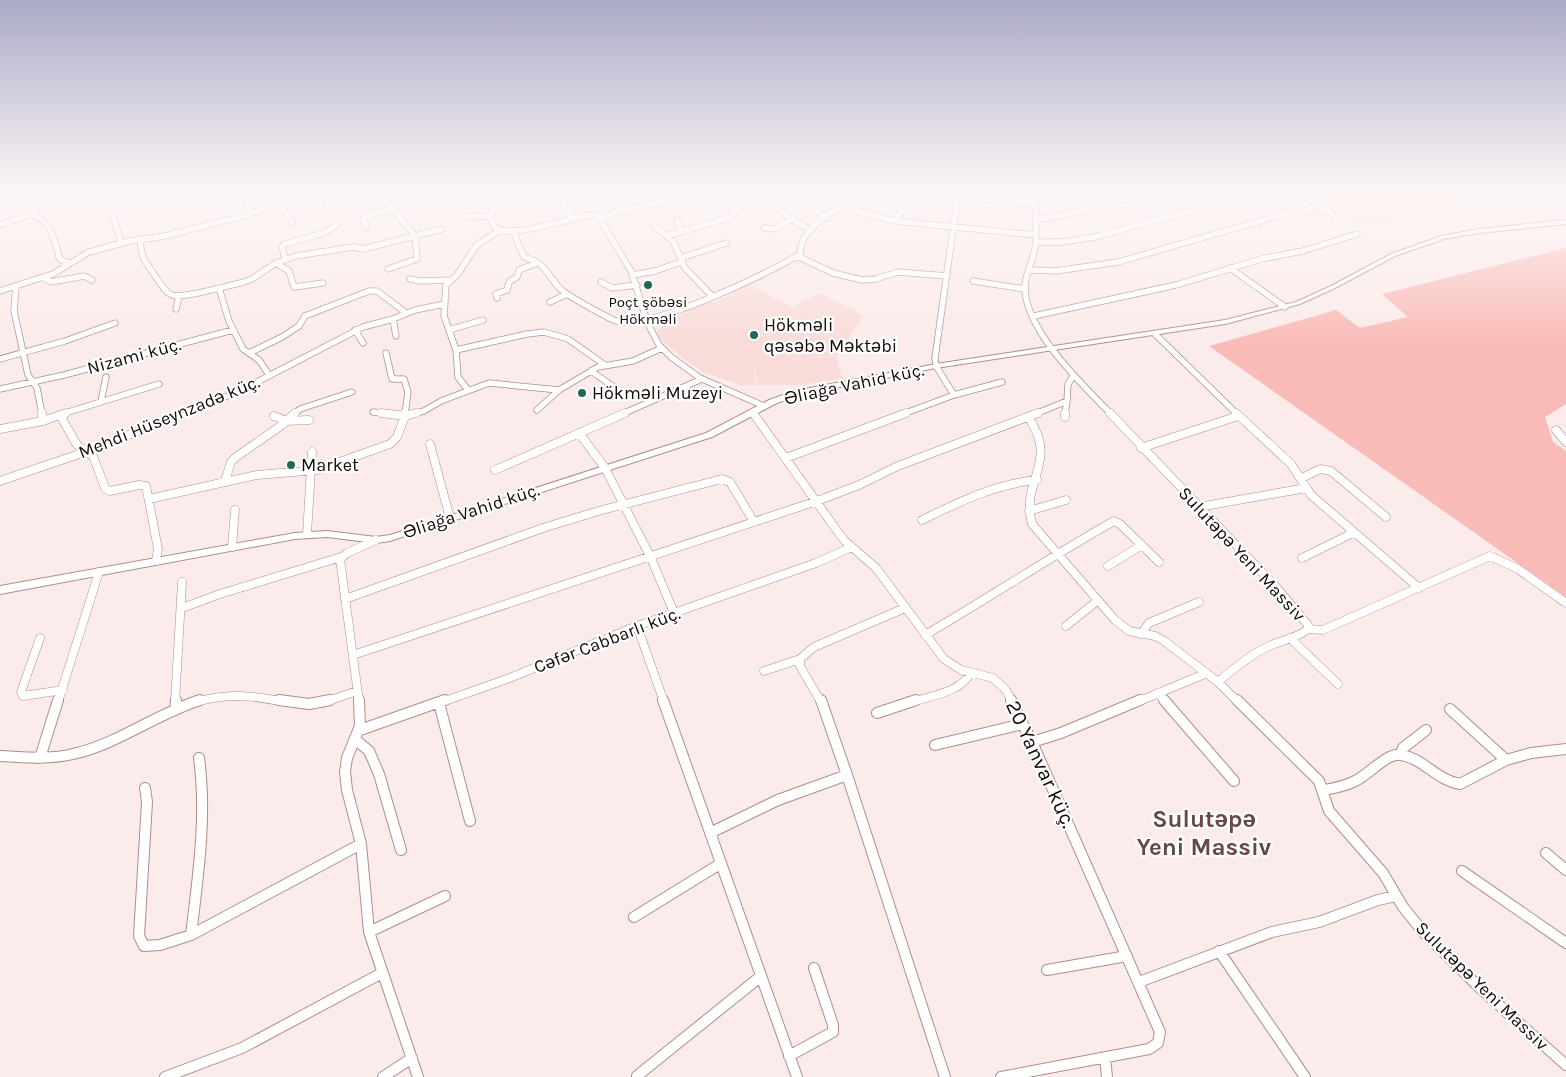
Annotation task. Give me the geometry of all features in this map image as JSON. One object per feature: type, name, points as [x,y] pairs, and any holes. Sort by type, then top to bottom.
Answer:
[{"type":"street","points":[[55,244],[61,260],[70,263]]},
{"type":"street","points":[[0,291],[44,278],[89,252],[120,244]]},
{"type":"street","points":[[141,244],[144,261],[167,291],[179,296],[252,279],[285,259],[322,250],[334,251],[356,247],[363,249],[382,244]]},
{"type":"street","points":[[285,244],[282,246],[285,259]]},
{"type":"street","points":[[388,269],[417,259],[417,244]]},
{"type":"street","points":[[468,390],[458,377],[456,350],[444,316],[446,285],[452,280],[478,244]]},
{"type":"street","points":[[518,244],[524,258],[537,263],[567,294],[618,321],[646,318],[672,311],[749,282],[797,256],[802,244]]},
{"type":"street","points":[[614,244],[628,264],[637,285],[646,318],[654,337],[662,348],[702,379],[725,391],[764,406]]},
{"type":"street","points":[[674,244],[681,260],[696,281],[712,296]]},
{"type":"street","points":[[633,275],[656,271],[723,244]]},
{"type":"street","points":[[951,244],[935,353],[936,366],[954,395]]},
{"type":"street","points":[[973,281],[1025,289],[1035,244]]},
{"type":"street","points":[[1029,270],[1056,271],[1118,262],[1180,244]]},
{"type":"street","points":[[1034,316],[1176,285],[1265,258],[1303,251],[1324,244]]},
{"type":"street","name":"Əliağa Vahid küç.","points":[[0,590],[307,534],[327,534],[376,540],[397,536],[709,435],[735,424],[779,398],[936,366],[1225,322],[1284,307],[1313,297],[1393,255],[1423,244]]},
{"type":"street","points":[[797,256],[846,278],[874,280],[892,272],[947,276]]},
{"type":"street","points":[[276,263],[289,271],[294,287],[323,283]]},
{"type":"street","points":[[497,298],[497,293],[507,290],[510,282],[517,277],[519,270],[537,263]]},
{"type":"street","points":[[1230,268],[1284,307]]},
{"type":"street","points":[[44,278],[51,282],[84,276],[92,280]]},
{"type":"street","points":[[410,279],[420,281],[452,280]]},
{"type":"street","points":[[601,282],[612,288],[637,285]]},
{"type":"street","points":[[16,286],[14,311],[28,375],[34,381],[43,421]]},
{"type":"street","points":[[219,288],[233,330],[243,348],[259,360],[269,375]]},
{"type":"street","points":[[249,353],[299,326],[305,316],[374,288],[406,313]]},
{"type":"street","name":"Sulutəpə Yeni Massiv","points":[[1025,289],[1034,316],[1051,349],[1073,376],[1104,406],[1141,448],[1277,588],[1304,619],[1308,629],[1300,636],[1271,645],[1242,661],[1218,682],[1307,767],[1325,790],[1329,812],[1383,873],[1411,918],[1443,952],[1566,1065]]},
{"type":"street","points":[[550,302],[567,294]]},
{"type":"street","points":[[176,308],[179,296]]},
{"type":"street","name":"Mehdi Hüseynzadə küç.","points":[[0,482],[88,451],[238,392],[355,330],[370,324],[445,304]]},
{"type":"street","points":[[392,319],[396,336]]},
{"type":"street","points":[[449,330],[483,320]]},
{"type":"street","points":[[0,359],[23,354],[115,323]]},
{"type":"street","name":"Nizami küç.","points":[[0,389],[64,375],[233,330]]},
{"type":"street","points":[[355,330],[362,343]]},
{"type":"street","points":[[456,350],[474,344],[495,342],[535,332],[551,332],[584,347],[604,365]]},
{"type":"street","points":[[1155,334],[1238,416],[1286,459],[1302,478],[1306,488],[1353,533],[1419,588]]},
{"type":"street","points":[[537,410],[559,390],[591,371],[604,365],[633,361],[662,348]]},
{"type":"street","points":[[149,499],[258,475],[309,471],[330,466],[390,444],[397,437],[405,416],[407,387],[404,379],[392,379],[386,353]]},
{"type":"street","points":[[591,371],[614,387]]},
{"type":"street","points":[[1065,417],[1068,384],[1073,376]]},
{"type":"street","points":[[101,401],[106,377]]},
{"type":"street","points":[[495,470],[702,379]]},
{"type":"street","points":[[786,458],[954,395],[1002,382]]},
{"type":"street","points":[[373,412],[405,416],[424,411],[468,390],[489,383],[559,390]]},
{"type":"street","points":[[0,429],[43,421],[159,384]]},
{"type":"street","points":[[224,481],[231,462],[236,457],[304,406],[352,392]]},
{"type":"street","points":[[353,655],[817,501],[898,466],[1067,402]]},
{"type":"street","name":"20 Yanvar küç.","points":[[753,413],[838,532],[852,547],[870,561],[944,659],[961,670],[993,678],[1000,682],[1006,690],[1032,742],[1160,1032],[1158,1043],[1149,1049],[1001,1077]]},
{"type":"street","points":[[60,415],[77,445],[93,456],[105,488],[110,491],[144,485],[148,490],[158,549],[156,561]]},
{"type":"street","points":[[274,416],[286,421],[309,420]]},
{"type":"street","points":[[1028,416],[1037,426],[1041,435],[1042,449],[1037,480],[1030,494],[1028,517],[1032,524],[1097,601],[1123,628],[1129,632],[1155,636],[1163,640],[1218,682]]},
{"type":"street","points":[[1141,448],[1238,416]]},
{"type":"street","points":[[1556,430],[1566,442]]},
{"type":"street","points":[[579,433],[605,468],[625,505],[674,613]]},
{"type":"street","points":[[430,444],[450,518]]},
{"type":"street","points":[[307,534],[312,508],[309,471],[312,452]]},
{"type":"street","points":[[1302,478],[1320,469],[1332,471],[1386,517]]},
{"type":"street","points":[[346,599],[546,528],[722,480],[728,480],[754,522]]},
{"type":"street","points":[[922,520],[997,486],[1022,480],[1037,480]]},
{"type":"street","points":[[1199,507],[1306,488]]},
{"type":"street","points":[[1029,511],[1047,508],[1066,500]]},
{"type":"street","points":[[232,548],[235,510]]},
{"type":"street","points":[[924,635],[970,610],[1057,553],[1114,521],[1120,524],[1159,562]]},
{"type":"street","points":[[1302,558],[1353,533]]},
{"type":"street","points":[[182,608],[220,594],[341,557],[376,540]]},
{"type":"street","points":[[1108,566],[1142,546]]},
{"type":"street","name":"Cəfər Cabbarlı küç.","points":[[360,730],[533,669],[637,626],[816,563],[852,547]]},
{"type":"street","points":[[1308,629],[1324,630],[1490,556],[1498,557],[1509,563],[1566,603]]},
{"type":"street","points":[[341,557],[360,730],[345,760],[345,772],[361,844],[366,910],[370,932],[418,1077]]},
{"type":"street","points":[[40,758],[99,572]]},
{"type":"street","points":[[175,710],[182,582]]},
{"type":"street","points":[[1066,626],[1097,601]]},
{"type":"street","points":[[1141,634],[1149,623],[1199,602]]},
{"type":"street","points":[[764,671],[800,659],[814,647],[905,608]]},
{"type":"street","points":[[637,626],[796,1077]]},
{"type":"street","points":[[40,638],[21,692],[23,696],[63,690]]},
{"type":"street","points":[[1290,638],[1338,684]]},
{"type":"street","points":[[800,659],[800,666],[821,701],[847,775],[945,1077]]},
{"type":"street","points":[[877,713],[955,688],[967,680],[970,672]]},
{"type":"street","points":[[1032,742],[1061,733],[1207,673]]},
{"type":"street","points":[[0,756],[59,757],[95,747],[175,710],[213,696],[257,695],[301,704],[311,704],[357,691]]},
{"type":"street","points":[[1158,693],[1234,781]]},
{"type":"street","points":[[439,703],[470,821]]},
{"type":"street","points":[[1450,709],[1506,760]]},
{"type":"street","points":[[935,745],[1023,724]]},
{"type":"street","points":[[1400,753],[1403,748],[1426,730]]},
{"type":"street","points":[[356,740],[369,750],[379,774],[402,850]]},
{"type":"street","points":[[1325,790],[1348,786],[1365,777],[1391,754],[1400,753],[1444,781],[1451,784],[1460,784],[1506,760],[1531,753],[1566,749]]},
{"type":"street","points":[[191,935],[201,846],[201,771],[199,758]]},
{"type":"street","points":[[710,833],[778,800],[847,775]]},
{"type":"street","points":[[146,788],[147,802],[139,936],[144,946],[160,945],[191,935],[361,844]]},
{"type":"street","points":[[1546,853],[1566,870]]},
{"type":"street","points":[[634,917],[720,864]]},
{"type":"street","points":[[1462,871],[1566,942]]},
{"type":"street","points":[[370,932],[445,896]]},
{"type":"street","points":[[1139,982],[1272,932],[1293,926],[1315,923],[1376,900],[1396,896]]},
{"type":"street","points":[[1218,951],[1306,1077]]},
{"type":"street","points":[[1047,970],[1127,956]]},
{"type":"street","points":[[789,1056],[833,1032],[833,1025],[814,968]]},
{"type":"street","points":[[165,1077],[242,1048],[382,973]]},
{"type":"street","points":[[638,1076],[760,977]]},
{"type":"street","points":[[1105,1057],[1107,1077]]},
{"type":"street","points":[[384,1077],[412,1058]]},
{"type":"shaded area","points":[[1566,248],[1566,404],[1545,417],[1553,442],[1566,451],[1566,597],[1209,346],[1336,310],[1360,328],[1408,317],[1382,294]]},
{"type":"shaded area","name":"Hökməli qəsəbə Məktəbi","points":[[749,285],[792,307],[820,293],[864,316],[836,355],[753,364],[756,385],[740,385],[703,372],[659,338],[660,326],[708,299],[713,303]]},
{"type":"shaded area","points":[[836,356],[842,378],[801,385],[758,385],[754,364]]},
{"type":"place","name":"Poçt şöbəsi Hökməli","points":[[648,285]]},
{"type":"place","name":"Hökməli qəsəbə Məktəbi","points":[[754,335]]},
{"type":"place","name":"Hökməli Muzeyi","points":[[582,393]]},
{"type":"place","name":"Market","points":[[291,465]]},
{"type":"district","name":"Sulutəpə Yeni Massiv","points":[[1204,833]]}]
